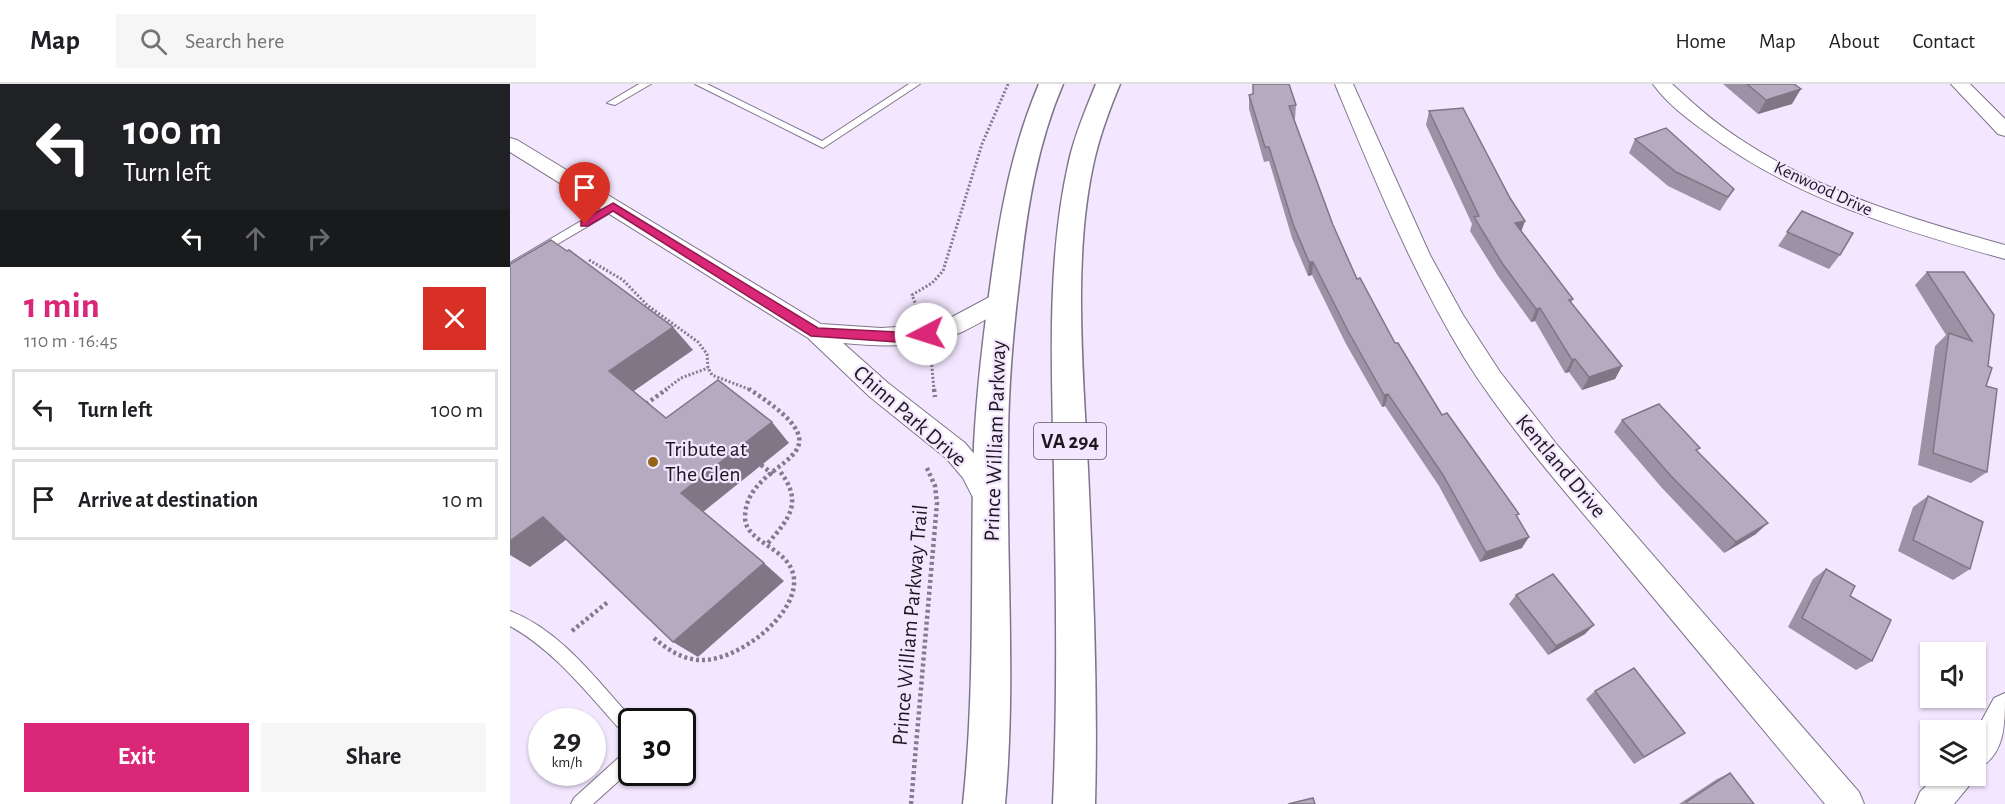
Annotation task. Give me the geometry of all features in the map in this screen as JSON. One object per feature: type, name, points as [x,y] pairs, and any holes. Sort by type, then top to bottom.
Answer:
[{"type":"highway","name":"Prince William Parkway","points":[[984,804],[992,693],[991,446],[995,367],[1023,160],[1037,114],[1051,84]]},
{"type":"highway","name":"VA 294","points":[[1074,804],[1076,686],[1068,266],[1075,191],[1088,133],[1108,84]]},
{"type":"street","name":"Kentland Drive","points":[[1344,84],[1402,219],[1445,304],[1474,353],[1510,405],[1847,804]]},
{"type":"street","name":"Kenwood Drive","points":[[1662,84],[1703,121],[1734,144],[1816,190],[1907,225],[2005,252]]},
{"type":"street","points":[[1960,84],[2005,130]]},
{"type":"street","name":"Chinn Park Drive","points":[[510,144],[816,332],[879,390],[956,451],[972,470],[992,508]]},
{"type":"street","name":"Chinn Park Drive","points":[[816,332],[897,337],[926,334],[946,329],[1003,300]]},
{"type":"street","points":[[1986,743],[1992,736],[2005,709]]},
{"type":"street","points":[[1932,804],[1948,786]]},
{"type":"lane","points":[[612,103],[646,84]]},
{"type":"lane","points":[[700,84],[823,145],[915,84]]},
{"type":"lane","points":[[510,268],[613,206]]},
{"type":"lane","points":[[510,618],[537,633],[553,647],[618,715]]},
{"type":"lane","points":[[580,804],[618,770]]},
{"type":"path","points":[[920,313],[912,295],[932,282],[943,271],[982,144],[1008,84]]},
{"type":"path","points":[[589,260],[623,280],[647,304],[698,342],[707,354],[708,368],[712,375],[753,391],[797,426],[801,437],[797,451],[749,499],[745,515],[748,529],[786,558],[791,567],[794,581],[786,604],[762,636],[746,648],[728,657],[697,660],[674,654],[654,638]]},
{"type":"path","points":[[930,349],[936,395],[934,403]]},
{"type":"path","points":[[646,404],[681,378],[708,368]]},
{"type":"path","points":[[721,386],[725,380]]},
{"type":"path","name":"Prince William Parkway Trail","points":[[911,804],[937,503],[933,477],[924,464]]},
{"type":"path","points":[[761,465],[773,474]]},
{"type":"path","points":[[768,543],[784,523],[794,503],[791,486],[779,470]]},
{"type":"path","points":[[553,647],[609,601]]},
{"type":"building","points":[[1253,84],[1289,84],[1296,105],[1289,106],[1333,225],[1357,279],[1360,278],[1395,343],[1398,343],[1442,415],[1447,413],[1519,514],[1516,515],[1529,537],[1486,552],[1443,475],[1388,394],[1384,395],[1313,262],[1309,262],[1293,224],[1269,147],[1265,147],[1249,95],[1253,94]]},
{"type":"building","points":[[1747,84],[1794,84],[1801,89],[1766,100]]},
{"type":"building","points":[[1463,108],[1510,198],[1525,221],[1515,223],[1573,299],[1569,300],[1622,366],[1589,377],[1575,359],[1572,360],[1540,308],[1536,309],[1502,263],[1474,217],[1479,216],[1429,111]]},
{"type":"building","points":[[1666,128],[1734,189],[1728,197],[1676,172],[1635,139]]},
{"type":"building","points":[[1802,211],[1853,233],[1840,255],[1787,232]]},
{"type":"building","name":"Tribute at The Glen","points":[[551,240],[567,251],[569,250],[673,327],[609,371],[666,418],[718,380],[772,422],[681,493],[764,563],[673,642],[543,517],[510,541],[510,264]]},
{"type":"building","points":[[1927,272],[1964,272],[1994,315],[1988,366],[1992,368],[1986,386],[1997,389],[1987,472],[1933,453],[1949,333],[1972,341]]},
{"type":"building","points":[[1659,404],[1700,448],[1696,450],[1768,523],[1736,542],[1671,476],[1622,420]]},
{"type":"building","points":[[1928,496],[1983,522],[1970,569],[1913,540]]},
{"type":"building","points":[[1826,569],[1855,586],[1850,596],[1891,620],[1872,661],[1802,618]]},
{"type":"building","points":[[1553,574],[1594,625],[1556,646],[1516,595]]},
{"type":"building","points":[[1634,668],[1685,733],[1644,757],[1595,691]]},
{"type":"building","points":[[1730,773],[1754,804],[1687,804],[1686,802]]},
{"type":"building","points":[[1313,798],[1315,804],[1288,804]]},
{"type":"place","name":"Tribute at The Glen","points":[[653,462]]},
{"type":"route","points":[[585,224],[613,206],[816,332],[897,337],[926,334]]}]
